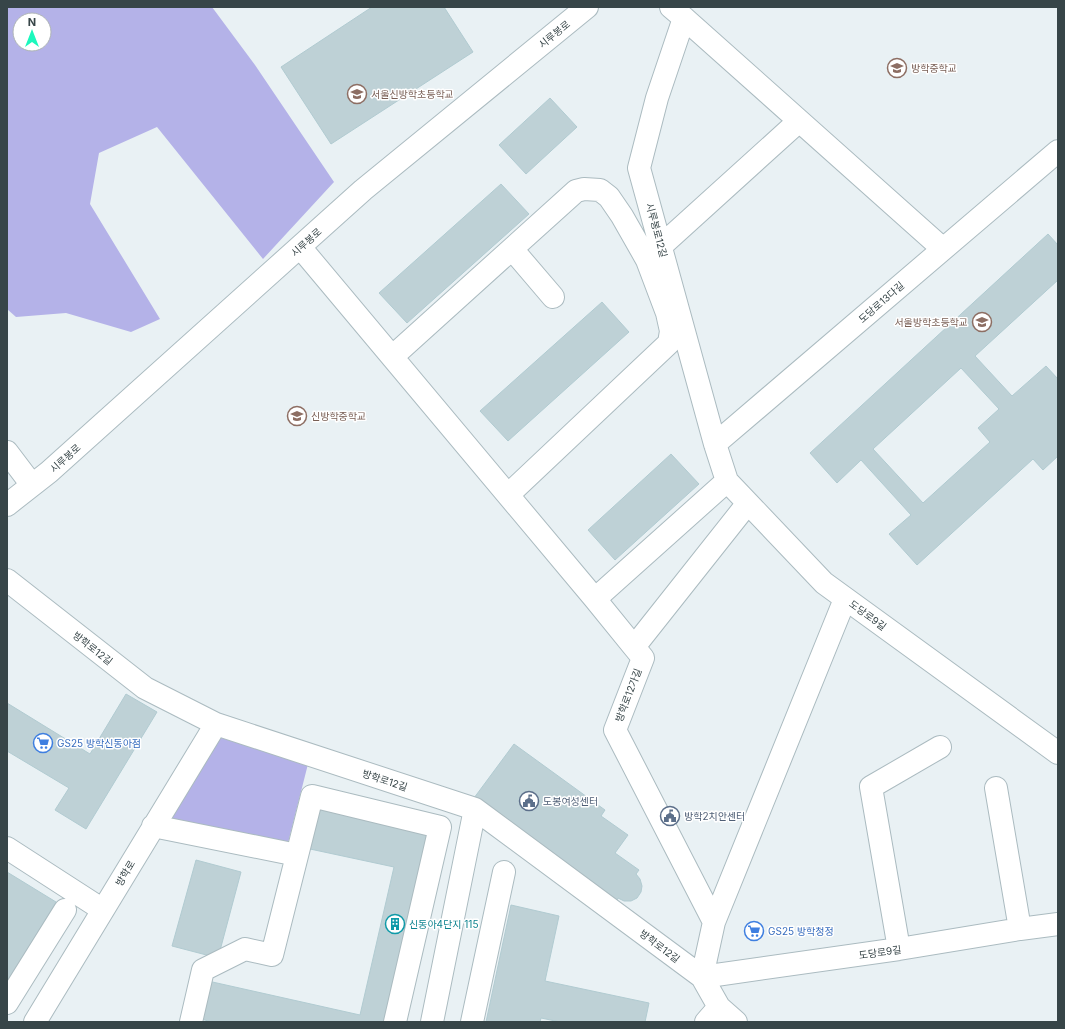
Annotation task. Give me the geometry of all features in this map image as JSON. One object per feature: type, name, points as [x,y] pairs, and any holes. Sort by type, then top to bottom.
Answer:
[{"type":"street","name":"시루봉로","points":[[7,505],[49,472],[363,190],[586,7]]},
{"type":"street","name":"시루봉로12길","points":[[715,444],[639,168],[678,12],[943,249]]},
{"type":"street","points":[[661,246],[799,121]]},
{"type":"street","name":"도당로13다길","points":[[715,444],[943,249],[1054,162]]},
{"type":"street","points":[[392,357],[576,191],[584,189],[600,190],[609,197],[622,216],[647,260],[667,313],[671,331],[669,343],[508,495]]},
{"type":"street","points":[[300,247],[634,647],[748,503]]},
{"type":"street","points":[[512,249],[554,297]]},
{"type":"street","name":"도당로9길","points":[[715,444],[727,481],[824,583],[1058,753]]},
{"type":"street","points":[[7,452],[32,485]]},
{"type":"street","points":[[595,599],[727,481]]},
{"type":"street","name":"방학로12길","points":[[7,580],[145,688],[216,724],[474,809],[702,977],[713,1014],[736,1022]]},
{"type":"street","points":[[702,977],[714,922],[845,599]]},
{"type":"street","name":"방학로12가길","points":[[634,647],[643,658],[615,730],[714,922]]},
{"type":"street","name":"방학로","points":[[35,1022],[216,724]]},
{"type":"street","points":[[899,950],[871,787],[940,747]]},
{"type":"street","points":[[996,788],[1020,929]]},
{"type":"street","points":[[191,1022],[203,970],[245,949],[272,956],[312,796],[440,827],[395,1022]]},
{"type":"street","points":[[432,1022],[474,809]]},
{"type":"street","points":[[153,826],[298,855]]},
{"type":"street","points":[[7,848],[103,910]]},
{"type":"street","points":[[472,1022],[504,872]]},
{"type":"street","points":[[7,1003],[65,910]]},
{"type":"street","name":"도당로9길","points":[[702,977],[899,950],[1058,924]]},
{"type":"shaded area","points":[[7,7],[212,7],[255,65],[334,182],[263,259],[157,127],[99,153],[90,204],[160,319],[131,332],[66,313],[16,317],[7,309]]},
{"type":"shaded area","points":[[218,737],[308,764],[288,843],[168,819]]},
{"type":"building","points":[[372,7],[444,7],[473,52],[331,144],[281,67]]},
{"type":"building","points":[[550,98],[577,127],[526,174],[499,145]]},
{"type":"building","points":[[501,184],[529,214],[407,323],[379,293]]},
{"type":"building","points":[[1048,234],[1058,245],[1058,280],[975,356],[1012,396],[1046,366],[1058,379],[1058,456],[1043,470],[1033,459],[917,565],[889,534],[911,515],[861,460],[837,483],[810,453]],"holes":[[[961,368],[999,409],[978,428],[990,442],[923,503],[873,449]]]},
{"type":"building","points":[[602,302],[629,332],[508,441],[480,411]]},
{"type":"building","points":[[671,454],[699,484],[615,560],[588,530]]},
{"type":"building","points":[[126,694],[157,712],[86,829],[55,810],[69,788],[7,751],[7,703],[90,754]]},
{"type":"building","points":[[514,744],[605,810],[601,816],[628,835],[615,853],[639,870],[636,874],[640,879],[642,886],[641,892],[637,898],[631,901],[624,901],[618,898],[616,902],[474,798]]},
{"type":"building","name":"신동아4단지 115","points":[[321,806],[429,835],[386,1022],[212,1022],[201,1019],[208,981],[360,1015],[394,867],[310,849]]},
{"type":"building","points":[[196,860],[241,872],[218,958],[172,946]]},
{"type":"building","points":[[7,872],[56,902],[7,983]]},
{"type":"building","points":[[511,905],[559,916],[545,981],[649,1003],[645,1022],[560,1022],[541,1018],[540,1022],[486,1022]]},
{"type":"place","name":"방학중학교","points":[[897,68]]},
{"type":"place","name":"서울신방학초등학교","points":[[357,94]]},
{"type":"place","name":"서울방학초등학교","points":[[982,322]]},
{"type":"place","name":"신방학중학교","points":[[297,416]]},
{"type":"place","name":"GS25 방학신동아점","points":[[43,743]]},
{"type":"place","name":"도봉여성센터","points":[[529,801]]},
{"type":"place","name":"방학2치안센터","points":[[670,816]]},
{"type":"place","name":"신동아4단지 115","points":[[395,924]]},
{"type":"place","name":"GS25 방학청정","points":[[754,931]]}]
